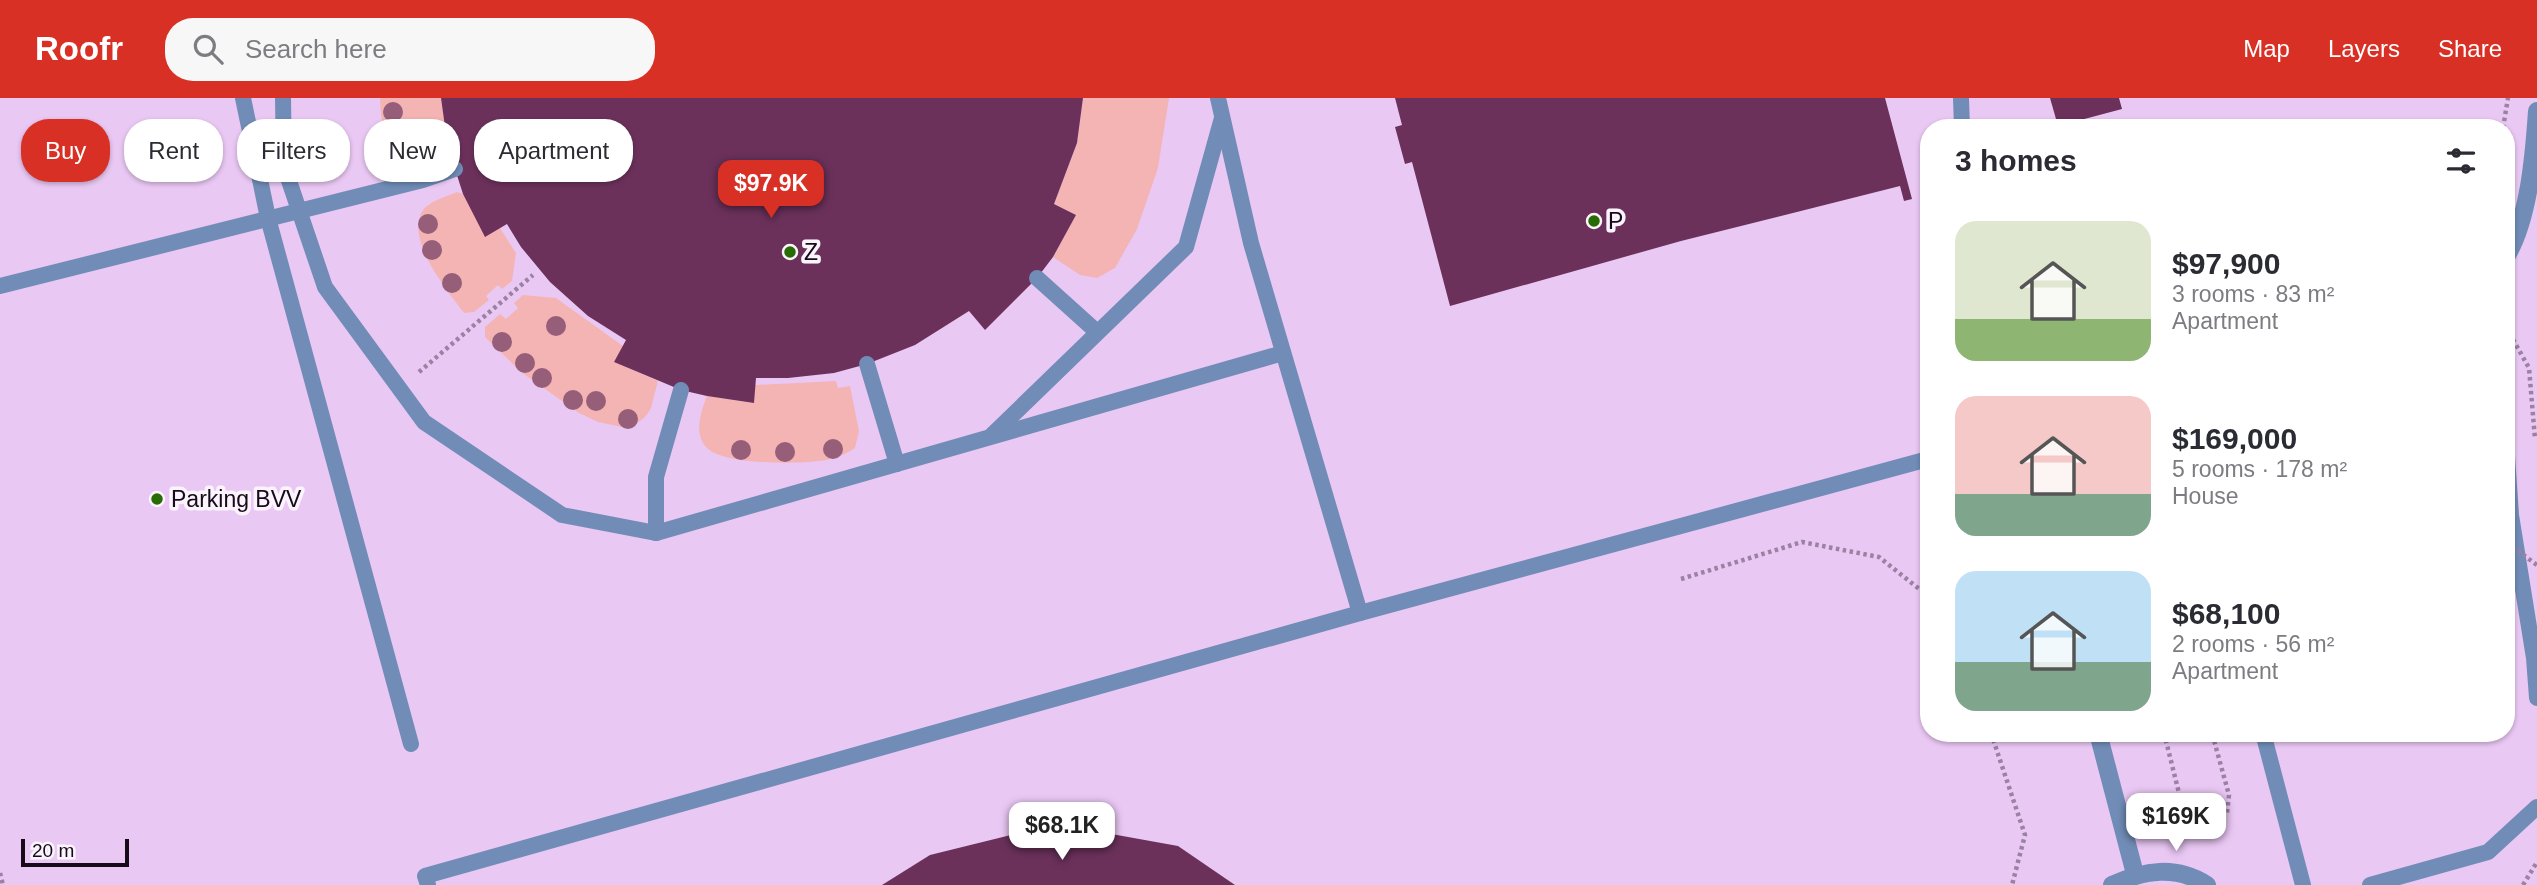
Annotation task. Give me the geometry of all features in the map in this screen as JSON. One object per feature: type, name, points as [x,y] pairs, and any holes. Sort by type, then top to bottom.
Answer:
[{"type":"street","points":[[2515,243],[2533,166],[2537,111]]},
{"type":"street","points":[[2100,742],[2135,874]]},
{"type":"street","points":[[2112,885],[2135,874],[2165,870],[2195,877],[2207,885]]},
{"type":"lane","points":[[243,98],[268,218],[411,744]]},
{"type":"lane","points":[[283,98],[284,166],[325,287],[424,422],[562,514],[656,533],[1283,353]]},
{"type":"lane","points":[[1218,98],[1251,243],[1360,613]]},
{"type":"lane","points":[[1961,98],[1962,119]]},
{"type":"lane","points":[[990,437],[1186,247],[1223,116]]},
{"type":"lane","points":[[0,286],[415,182]]},
{"type":"lane","points":[[1037,278],[1097,332]]},
{"type":"lane","points":[[867,365],[897,464]]},
{"type":"lane","points":[[656,533],[656,477],[681,390]]},
{"type":"lane","points":[[428,885],[425,876],[1360,613],[1920,461]]},
{"type":"lane","points":[[2515,585],[2534,658],[2537,698]]},
{"type":"lane","points":[[2265,742],[2303,885]]},
{"type":"lane","points":[[2370,885],[2488,852],[2537,807]]},
{"type":"path","points":[[2504,119],[2508,98]]},
{"type":"path","points":[[399,389],[533,275]]},
{"type":"path","points":[[2515,343],[2529,368],[2536,447]]},
{"type":"path","points":[[1681,579],[1802,542],[1879,557],[1920,590]]},
{"type":"path","points":[[2515,549],[2537,565]]},
{"type":"path","points":[[1994,742],[2025,835],[2012,885]]},
{"type":"path","points":[[2166,742],[2183,809],[2192,822],[2213,823],[2227,813],[2229,795],[2214,742]]},
{"type":"path","points":[[2523,885],[2537,862]]},
{"type":"path","points":[[0,873],[3,885]]},
{"type":"shaded area","points":[[380,98],[441,98],[444,119],[382,119]]},
{"type":"shaded area","points":[[1083,98],[1169,98],[1158,168],[1137,229],[1115,268],[1097,278],[1080,275],[1053,257],[1076,215],[1054,204],[1077,143]]},
{"type":"shaded area","points":[[457,192],[463,194],[500,228],[516,253],[512,281],[502,289],[498,285],[486,296],[489,300],[474,312],[464,313],[430,264],[419,235],[423,210],[434,201]]},
{"type":"shaded area","points":[[523,295],[556,298],[623,346],[615,362],[658,381],[651,408],[646,416],[639,422],[622,427],[598,422],[579,413],[521,372],[485,337],[485,327],[500,314],[506,319],[518,308],[514,303]]},
{"type":"shaded area","points":[[836,381],[838,388],[850,386],[859,431],[855,448],[843,455],[829,460],[777,463],[728,458],[707,448],[700,436],[702,408],[707,396],[754,403],[755,385]]},
{"type":"building","name":"Z","points":[[441,98],[1083,98],[1077,143],[1054,204],[1076,215],[1053,257],[1037,278],[985,330],[969,311],[915,345],[867,364],[834,373],[756,378],[754,403],[681,390],[614,362],[626,340],[588,316],[550,282],[521,247],[507,224],[485,237],[459,182],[460,119],[444,119]]},
{"type":"building","name":"P","points":[[1395,98],[1885,98],[1912,199],[1904,201],[1900,186],[1681,241],[1450,306],[1412,162],[1405,164],[1395,127],[1402,125]]},
{"type":"building","points":[[2050,98],[2119,98],[2122,109],[2084,119],[2056,119]]},
{"type":"building","points":[[1056,824],[1178,846],[1235,885],[882,885],[930,855]]},
{"type":"place","name":"P","points":[[1594,221]]},
{"type":"place","name":"Z","points":[[790,252]]},
{"type":"place","name":"Parking BVV","points":[[157,499]]}]
